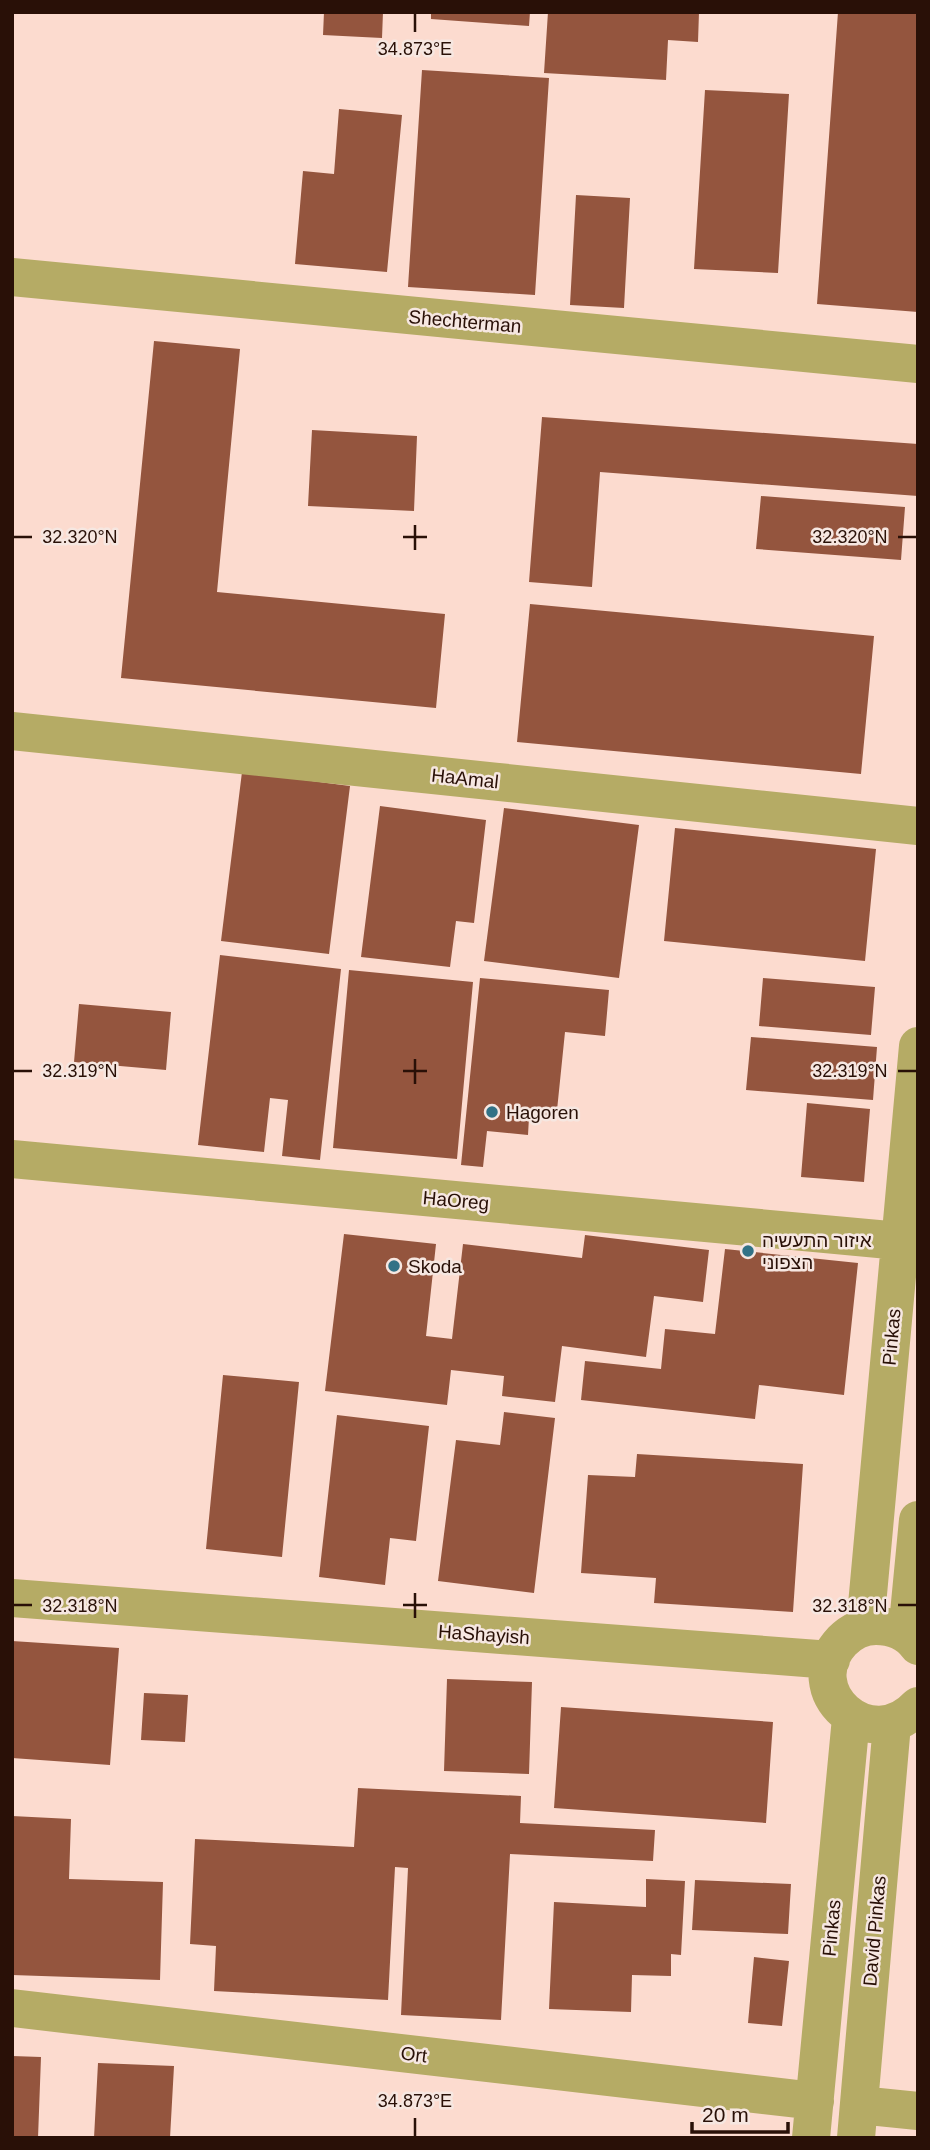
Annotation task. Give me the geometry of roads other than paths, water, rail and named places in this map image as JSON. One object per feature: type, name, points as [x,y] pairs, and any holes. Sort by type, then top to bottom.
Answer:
[{"type":"street","name":"Shechterman","points":[[12,277],[918,364]]},
{"type":"street","name":"HaAmal","points":[[12,731],[918,826]]},
{"type":"street","name":"Pinkas","points":[[865,1627],[918,1046]]},
{"type":"street","name":"HaOreg","points":[[12,1159],[900,1241]]},
{"type":"street","points":[[905,1715],[868,1725],[852,1718],[841,1709],[832,1694],[828,1677],[836,1648],[849,1635],[865,1627],[891,1627],[912,1640],[918,1520]]},
{"type":"street","name":"HaShayish","points":[[12,1598],[831,1660]]},
{"type":"street","name":"David Pinkas","points":[[857,2122],[905,1715]]},
{"type":"street","name":"Pinkas","points":[[813,2119],[852,1718]]},
{"type":"street","name":"Ort","points":[[12,2008],[813,2119]]},
{"type":"street","points":[[857,2122],[918,2111]]},
{"type":"place","name":"Hagoren","points":[[492,1112]]},
{"type":"place","name":"איזור התעשיה הצפוני","points":[[748,1251]]},
{"type":"place","name":"Skoda","points":[[394,1266]]}]
